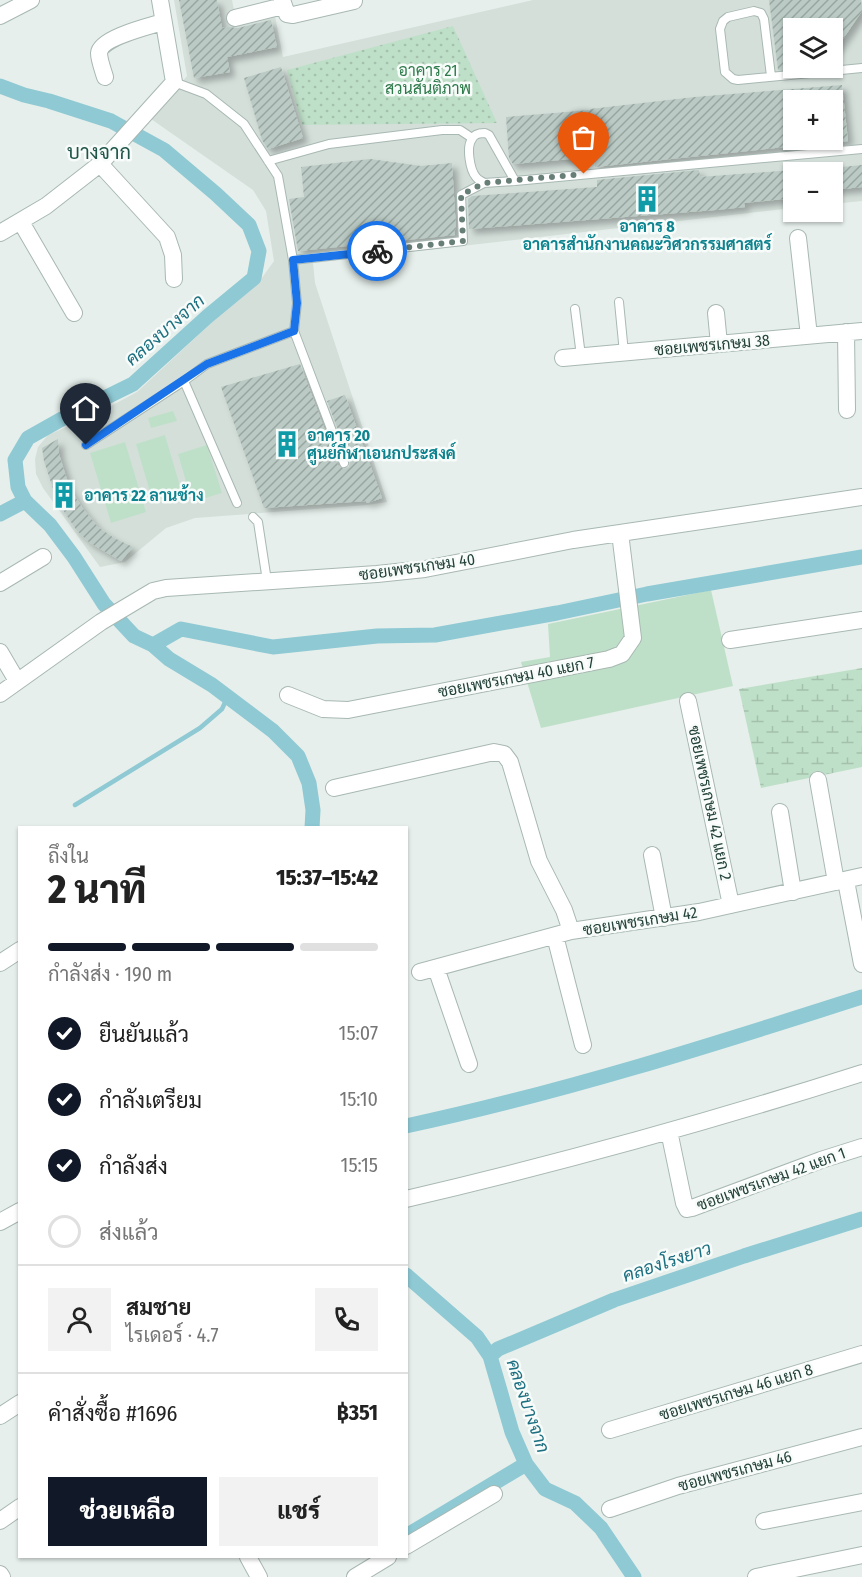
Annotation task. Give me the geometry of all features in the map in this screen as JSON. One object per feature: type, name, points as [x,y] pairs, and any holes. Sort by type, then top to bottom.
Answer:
[{"type":"street","points":[[0,16],[31,0]]},
{"type":"street","points":[[0,233],[46,206],[100,164],[174,82],[160,0]]},
{"type":"street","points":[[235,18],[283,3],[287,14],[293,15],[354,1]]},
{"type":"street","points":[[105,77],[99,54],[102,46],[113,39],[163,22]]},
{"type":"street","points":[[100,164],[167,237],[173,255],[174,279]]},
{"type":"street","points":[[21,222],[74,313]]},
{"type":"street","points":[[798,238],[809,336]]},
{"type":"street","points":[[716,313],[719,344]]},
{"type":"street","points":[[848,410],[854,331]]},
{"type":"street","name":"ซอยเพชรเกษม 38","points":[[563,358],[854,331]]},
{"type":"street","name":"ซอยเพชรเกษม 40","points":[[0,694],[100,622],[153,591],[166,588],[425,569],[573,540],[862,497]]},
{"type":"street","name":"ซอยเพชรเกษม 40 แยก 7","points":[[288,695],[323,709],[348,710],[609,659],[622,654],[633,638],[620,533]]},
{"type":"street","points":[[0,583],[43,557]]},
{"type":"street","points":[[730,640],[862,620]]},
{"type":"street","points":[[0,652],[16,681]]},
{"type":"street","name":"ซอยเพชรเกษม 42 แยก 2","points":[[688,701],[732,905]]},
{"type":"street","points":[[334,788],[494,752],[504,753],[510,762],[539,861],[564,910],[563,934],[583,1045]]},
{"type":"street","points":[[818,780],[848,880],[858,927],[862,964]]},
{"type":"street","points":[[780,812],[793,892]]},
{"type":"street","points":[[651,855],[664,918]]},
{"type":"street","name":"ซอยเพชรเกษม 42","points":[[469,1064],[428,970],[563,934],[664,918],[848,880]]},
{"type":"street","points":[[0,963],[18,951]]},
{"type":"street","points":[[408,1199],[669,1131],[862,1073]]},
{"type":"street","name":"ซอยเพชรเกษม 42 แยก 1","points":[[669,1131],[687,1209],[862,1147]]},
{"type":"street","points":[[0,1222],[18,1212]]},
{"type":"street","name":"ซอยเพชรเกษม 46 แยก 8","points":[[610,1430],[862,1354]]},
{"type":"street","points":[[0,1416],[18,1404]]},
{"type":"street","name":"ซอยเพชรเกษม 46","points":[[610,1509],[678,1486],[862,1437]]},
{"type":"street","points":[[408,1545],[494,1494]]},
{"type":"street","points":[[764,1521],[862,1502]]},
{"type":"street","points":[[0,1521],[18,1508]]},
{"type":"street","points":[[756,1577],[862,1555]]},
{"type":"street","points":[[249,1558],[259,1577]]},
{"type":"street","points":[[355,1577],[386,1558]]},
{"type":"lane","points":[[771,76],[764,19],[761,12],[754,11],[728,17],[723,21],[720,29],[725,72],[733,79],[738,80],[862,68]]},
{"type":"lane","points":[[174,82],[206,94],[244,124],[278,176],[293,260],[297,303],[294,331],[344,464]]},
{"type":"lane","points":[[268,160],[329,144],[442,130],[460,130],[472,138]]},
{"type":"lane","points":[[484,183],[476,177],[471,167],[470,145],[472,138],[478,133],[489,135],[515,180]]},
{"type":"lane","points":[[293,260],[463,241],[461,195],[484,183],[862,149]]},
{"type":"lane","points":[[618,302],[624,352]]},
{"type":"lane","points":[[575,309],[581,356]]},
{"type":"lane","points":[[86,445],[207,364],[294,331]]},
{"type":"lane","points":[[184,381],[237,502]]},
{"type":"lane","points":[[253,517],[258,522],[267,581]]},
{"type":"shaded area","points":[[174,0],[232,0],[235,15],[273,6],[283,57],[533,0],[862,0],[862,201],[843,203],[843,162],[783,162],[783,209],[313,263],[315,283],[387,502],[195,518],[166,528],[125,562],[100,567],[43,488],[36,474],[35,459],[38,447],[48,435],[96,414],[137,392],[259,282],[274,261],[266,211],[253,190],[151,119],[187,76]]},
{"type":"green space","name":"อาคาร 21 สวนสันติภาพ","points":[[453,26],[497,123],[302,125],[287,70]]},
{"type":"green space","points":[[173,411],[177,421],[151,428],[148,418]]},
{"type":"green space","points":[[165,435],[182,493],[153,502],[136,444]]},
{"type":"green space","points":[[125,442],[146,512],[111,523],[90,453]]},
{"type":"green space","points":[[207,445],[222,493],[192,502],[178,454]]},
{"type":"green space","points":[[711,590],[733,686],[541,728],[521,662],[550,657],[548,624]]},
{"type":"green space","points":[[862,668],[862,767],[761,788],[739,689]]},
{"type":"building","points":[[179,0],[217,0],[222,28],[238,28],[271,20],[277,47],[227,57],[230,72],[194,78]]},
{"type":"building","points":[[769,0],[861,0],[862,11],[843,39],[843,18],[783,18],[783,69],[778,70]]},
{"type":"building","points":[[281,67],[303,138],[268,149],[262,140],[244,78]]},
{"type":"building","points":[[842,85],[843,90],[783,90],[783,147],[595,167],[594,157],[513,164],[509,158],[506,117],[590,110],[695,97]]},
{"type":"building","points":[[843,94],[848,141],[843,142]]},
{"type":"building","points":[[370,159],[421,166],[452,163],[455,235],[298,251],[289,199],[304,197],[301,167]]},
{"type":"building","points":[[862,165],[862,187],[843,189],[843,167]]},
{"type":"building","points":[[699,170],[700,177],[783,171],[783,199],[744,203],[745,207],[715,210],[469,229],[468,199],[472,196],[597,187],[597,180]]},
{"type":"building","name":"อาคาร 20 ศูนย์กีฬาเอนกประสงค์","points":[[300,364],[338,465],[344,469],[349,467],[350,461],[327,401],[345,395],[382,498],[367,503],[366,501],[264,508],[221,387]]},
{"type":"building","name":"อาคาร 22 ลานช้าง","points":[[58,439],[59,454],[70,489],[84,510],[98,527],[133,547],[121,561],[90,543],[77,531],[57,501],[42,448]]},
{"type":"waterway","name":"คลองบางจาก","points":[[0,86],[111,121],[164,150],[249,225],[259,251],[254,278],[133,384],[28,438],[15,460],[18,487],[25,501],[50,525],[104,604],[134,636],[153,645],[169,659],[212,685],[273,731],[298,756],[309,783],[313,810],[312,826]]},
{"type":"waterway","points":[[0,514],[25,501]]},
{"type":"waterway","points":[[153,645],[181,629],[273,647],[377,636],[435,635],[647,594],[862,557]]},
{"type":"waterway","points":[[75,805],[200,728],[222,709],[227,698]]},
{"type":"waterway","points":[[408,1126],[579,1083],[862,997]]},
{"type":"waterway","name":"คลองโรงยาว","points":[[490,1356],[498,1349],[614,1300],[862,1219]]},
{"type":"waterway","name":"คลองบางจาก","points":[[408,1277],[477,1337],[490,1356],[512,1432],[526,1464],[545,1489],[575,1503],[601,1528],[634,1577]]},
{"type":"waterway","points":[[408,1535],[526,1464]]},
{"type":"way so far","points":[[377,251],[463,241],[461,195],[484,183],[584,174]]},
{"type":"place","name":"อาคาร 8 อาคารสำนักงานคณะวิศวกรรมศาสตร์","points":[[647,199]]},
{"type":"place","name":"อาคาร 20 ศูนย์กีฬาเอนกประสงค์","points":[[287,444]]},
{"type":"place","name":"อาคาร 22 ลานช้าง","points":[[64,495]]},
{"type":"district","name":"บางจาก","points":[[99,152]]},
{"type":"route","points":[[86,445],[207,364],[294,331],[297,303],[293,260],[377,251]]}]
